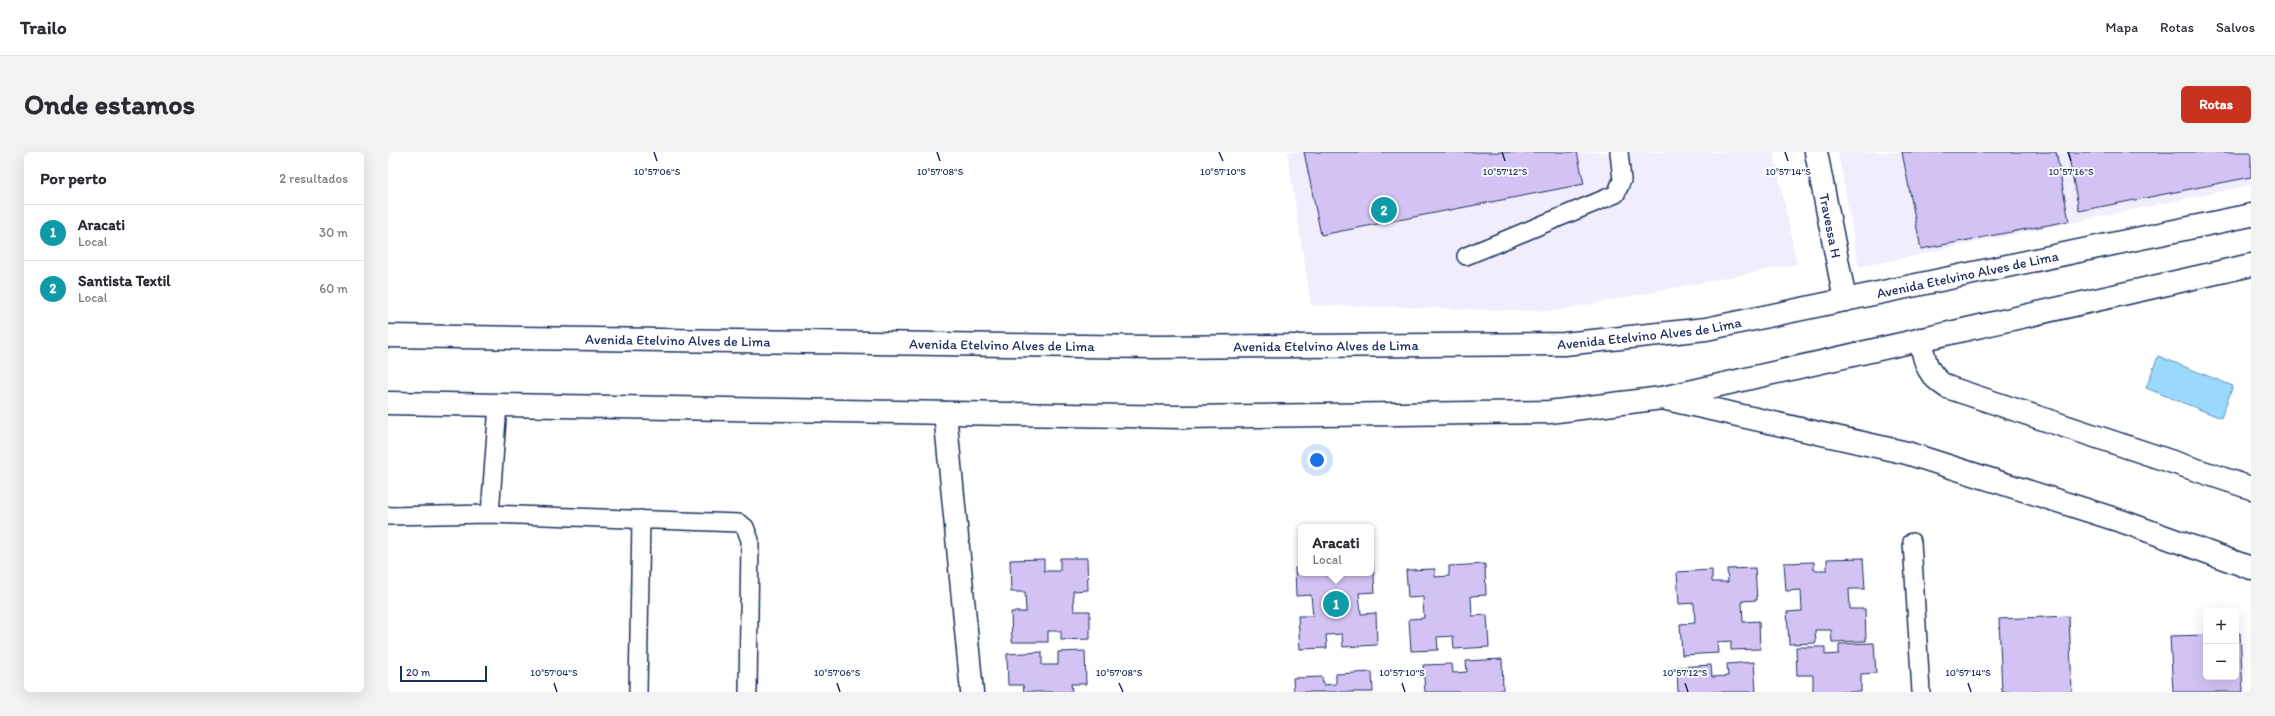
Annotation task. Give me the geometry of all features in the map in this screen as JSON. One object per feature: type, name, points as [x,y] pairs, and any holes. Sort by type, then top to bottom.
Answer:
[{"type":"main road","name":"Travessa H","points":[[1816,152],[1845,300]]},
{"type":"main road","name":"Avenida Etelvino Alves de Lima","points":[[388,336],[1153,348],[1564,344],[1706,329],[2251,215]]},
{"type":"main road","points":[[388,403],[1182,417],[1549,412],[1662,398],[2251,265]]},
{"type":"main road","points":[[1920,340],[1927,368],[1934,379],[1947,387],[2251,488]]},
{"type":"main road","points":[[1662,398],[1907,453],[2124,522],[2251,568]]},
{"type":"main road","points":[[945,413],[972,692]]},
{"type":"lane","points":[[1466,256],[1616,194],[1622,180],[1619,152]]},
{"type":"lane","points":[[490,514],[498,405]]},
{"type":"lane","points":[[388,516],[490,514],[739,523],[744,527],[750,540],[748,692]]},
{"type":"lane","points":[[638,692],[641,519]]},
{"type":"lane","points":[[1912,542],[1921,692]]},
{"type":"shaded area","points":[[1287,152],[1774,152],[1797,264],[1555,311],[1311,305]]},
{"type":"shaded area","points":[[1838,152],[2251,152],[2251,185],[1859,267]]},
{"type":"water","points":[[2158,356],[2233,386],[2221,418],[2146,388]]},
{"type":"building","points":[[1304,152],[1577,152],[1584,184],[1321,235]]},
{"type":"building","points":[[1902,152],[2056,152],[2069,221],[1921,249]]},
{"type":"building","points":[[2068,152],[2251,152],[2251,177],[2079,211]]},
{"type":"building","points":[[1060,558],[1087,558],[1088,590],[1073,591],[1074,611],[1090,611],[1090,639],[1061,640],[1061,631],[1048,631],[1048,642],[1012,642],[1011,612],[1026,612],[1025,592],[1011,592],[1010,560],[1044,559],[1044,571],[1060,571]]},
{"type":"building","points":[[1863,558],[1865,589],[1849,589],[1850,609],[1865,609],[1866,641],[1832,642],[1831,630],[1815,630],[1816,643],[1789,644],[1787,612],[1802,611],[1801,590],[1786,591],[1784,563],[1814,562],[1814,570],[1827,570],[1827,559]]},
{"type":"building","points":[[1485,564],[1486,595],[1471,596],[1472,616],[1487,615],[1489,647],[1454,649],[1453,636],[1437,637],[1438,650],[1411,651],[1409,619],[1424,618],[1423,597],[1408,598],[1406,570],[1435,569],[1435,577],[1449,576],[1449,566]]},
{"type":"building","points":[[1295,568],[1298,568],[1298,576],[1374,576],[1375,592],[1359,593],[1361,614],[1376,613],[1377,645],[1343,647],[1342,634],[1326,635],[1327,648],[1300,649],[1298,616],[1313,616],[1311,595],[1296,596]]},
{"type":"building","points":[[1755,568],[1757,600],[1742,601],[1743,622],[1759,621],[1760,649],[1731,650],[1731,641],[1717,642],[1718,653],[1682,655],[1680,624],[1695,623],[1694,603],[1679,604],[1677,572],[1712,570],[1712,582],[1728,582],[1727,569]]},
{"type":"building","points":[[2069,616],[2072,692],[2002,692],[1999,619]]},
{"type":"building","points":[[2239,633],[2243,692],[2173,692],[2170,636],[2203,635],[2203,680],[2239,680]]},
{"type":"building","points":[[1874,643],[1876,673],[1861,674],[1861,692],[1813,692],[1813,675],[1797,675],[1796,647],[1825,647],[1825,655],[1839,654],[1839,644]]},
{"type":"building","points":[[1085,651],[1086,684],[1071,684],[1072,692],[1024,692],[1023,685],[1008,685],[1007,654],[1042,652],[1042,665],[1058,665],[1058,652]]},
{"type":"building","points":[[1502,659],[1503,690],[1488,692],[1425,692],[1423,665],[1452,664],[1453,673],[1467,672],[1466,661]]},
{"type":"building","points":[[1754,662],[1756,692],[1678,692],[1677,667],[1711,665],[1712,677],[1728,676],[1727,664]]},
{"type":"building","points":[[1372,672],[1373,692],[1294,692],[1293,678],[1322,677],[1323,685],[1336,684],[1336,674]]},
{"type":"place","name":"Santista Textil","points":[[1384,210]]},
{"type":"place","name":"Aracati","points":[[1336,604]]}]
